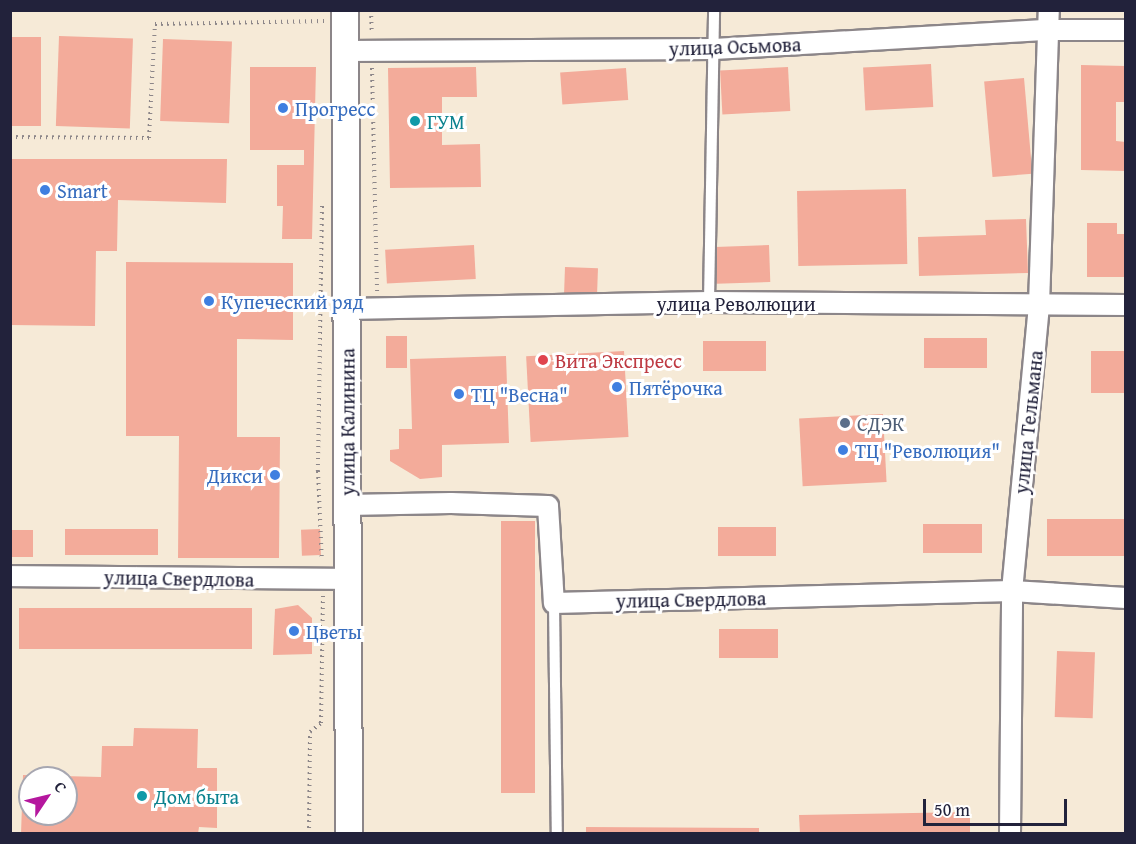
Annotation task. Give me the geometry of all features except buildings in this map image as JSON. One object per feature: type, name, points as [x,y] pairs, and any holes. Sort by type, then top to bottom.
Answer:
[{"type":"street","name":"улица Калинина","points":[[345,16],[347,505],[335,579],[349,834]]},
{"type":"street","name":"улица Осьмова","points":[[345,51],[714,49],[1048,20],[1125,30]]},
{"type":"street","name":"улица Тельмана","points":[[1010,834],[1012,591],[1039,304],[1048,20]]},
{"type":"street","name":"улица Революции","points":[[346,309],[709,302],[1125,305]]},
{"type":"street","points":[[347,505],[451,503],[548,506],[554,603]]},
{"type":"street","name":"улица Свердлова","points":[[10,576],[335,579]]},
{"type":"street","name":"улица Свердлова","points":[[554,603],[1012,591],[1125,598]]},
{"type":"lane","points":[[709,302],[714,10]]},
{"type":"lane","points":[[554,603],[557,834]]},
{"type":"path","points":[[371,10],[378,308]]},
{"type":"path","points":[[10,136],[149,138],[155,24],[345,16]]},
{"type":"path","points":[[309,834],[310,732],[321,723],[335,579],[318,471],[319,261],[322,201]]},
{"type":"place","name":"Прогресс","points":[[283,108]]},
{"type":"place","name":"ГУМ","points":[[415,121]]},
{"type":"place","name":"Smart","points":[[45,190]]},
{"type":"place","name":"Купеческий ряд","points":[[209,301]]},
{"type":"place","name":"Вита Экспресс","points":[[543,360]]},
{"type":"place","name":"Пятёрочка","points":[[617,387]]},
{"type":"place","name":"ТЦ \"Весна\"","points":[[459,394]]},
{"type":"place","name":"СДЭК","points":[[845,423]]},
{"type":"place","name":"ТЦ \"Революция\"","points":[[843,450]]},
{"type":"place","name":"Дикси","points":[[275,475]]},
{"type":"place","name":"Цветы","points":[[294,631]]},
{"type":"place","name":"Дом быта","points":[[142,796]]}]
